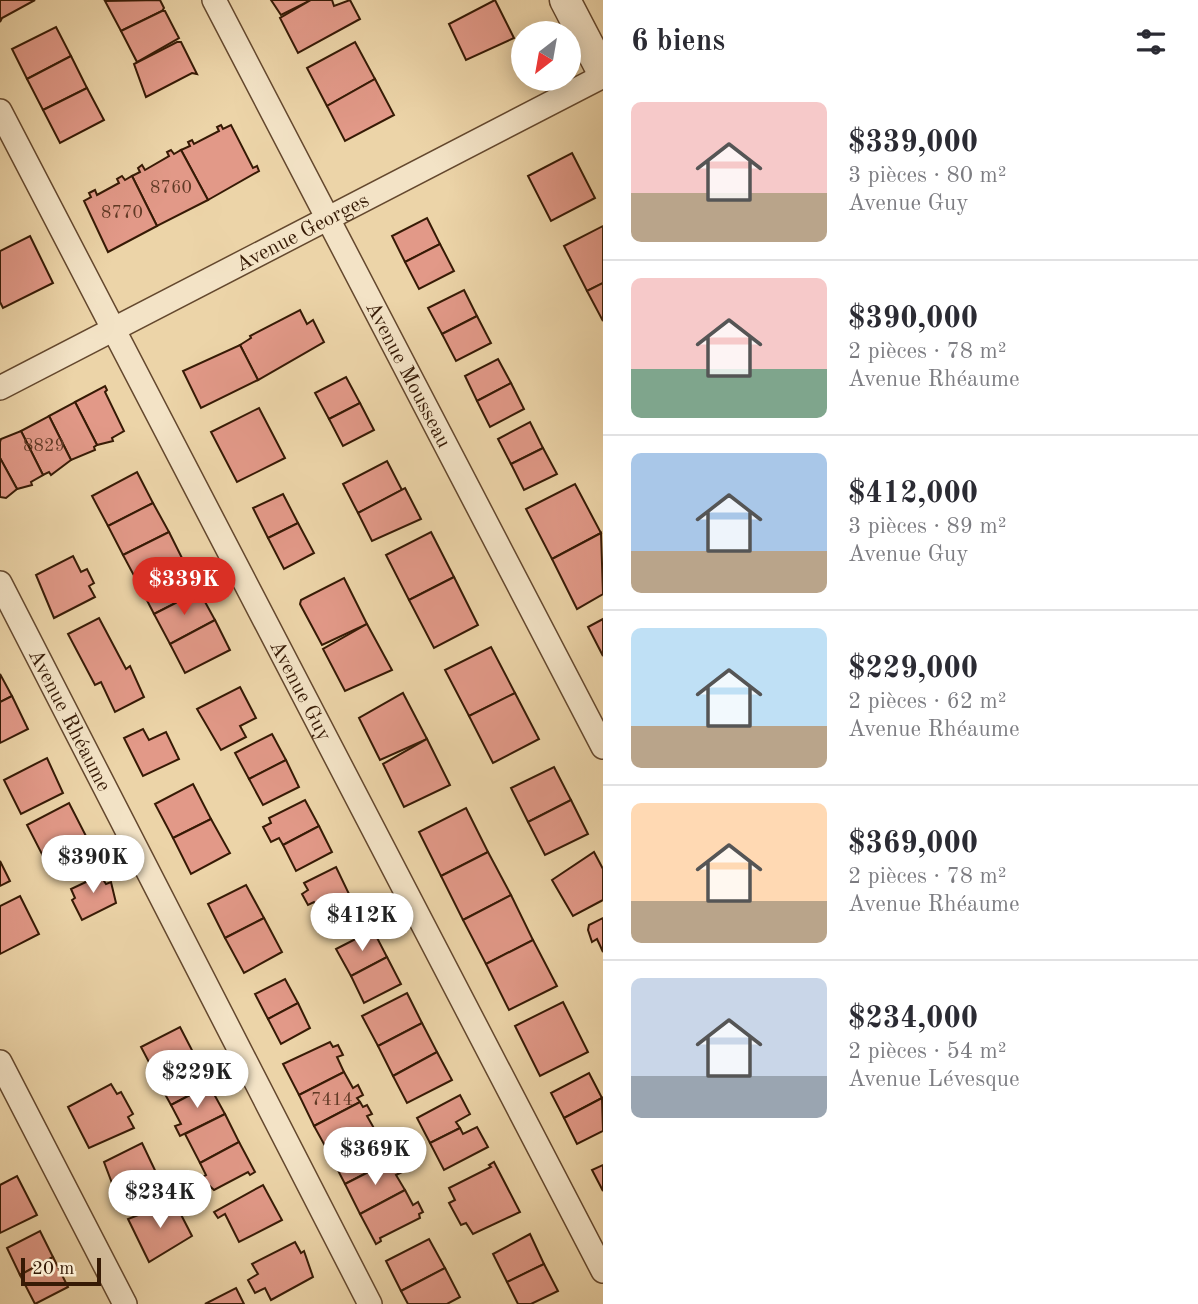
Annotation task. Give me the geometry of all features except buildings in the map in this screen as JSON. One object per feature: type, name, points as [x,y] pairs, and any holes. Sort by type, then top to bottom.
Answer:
[{"type":"street","name":"Avenue Mousseau","points":[[214,0],[603,747]]},
{"type":"street","points":[[565,0],[603,75]]},
{"type":"street","name":"Avenue Georges","points":[[0,388],[603,75]]},
{"type":"street","name":"Avenue Guy","points":[[0,111],[603,1270]]},
{"type":"street","name":"Avenue Rhéaume","points":[[0,583],[370,1304]]},
{"type":"street","points":[[0,1062],[125,1304]]}]
